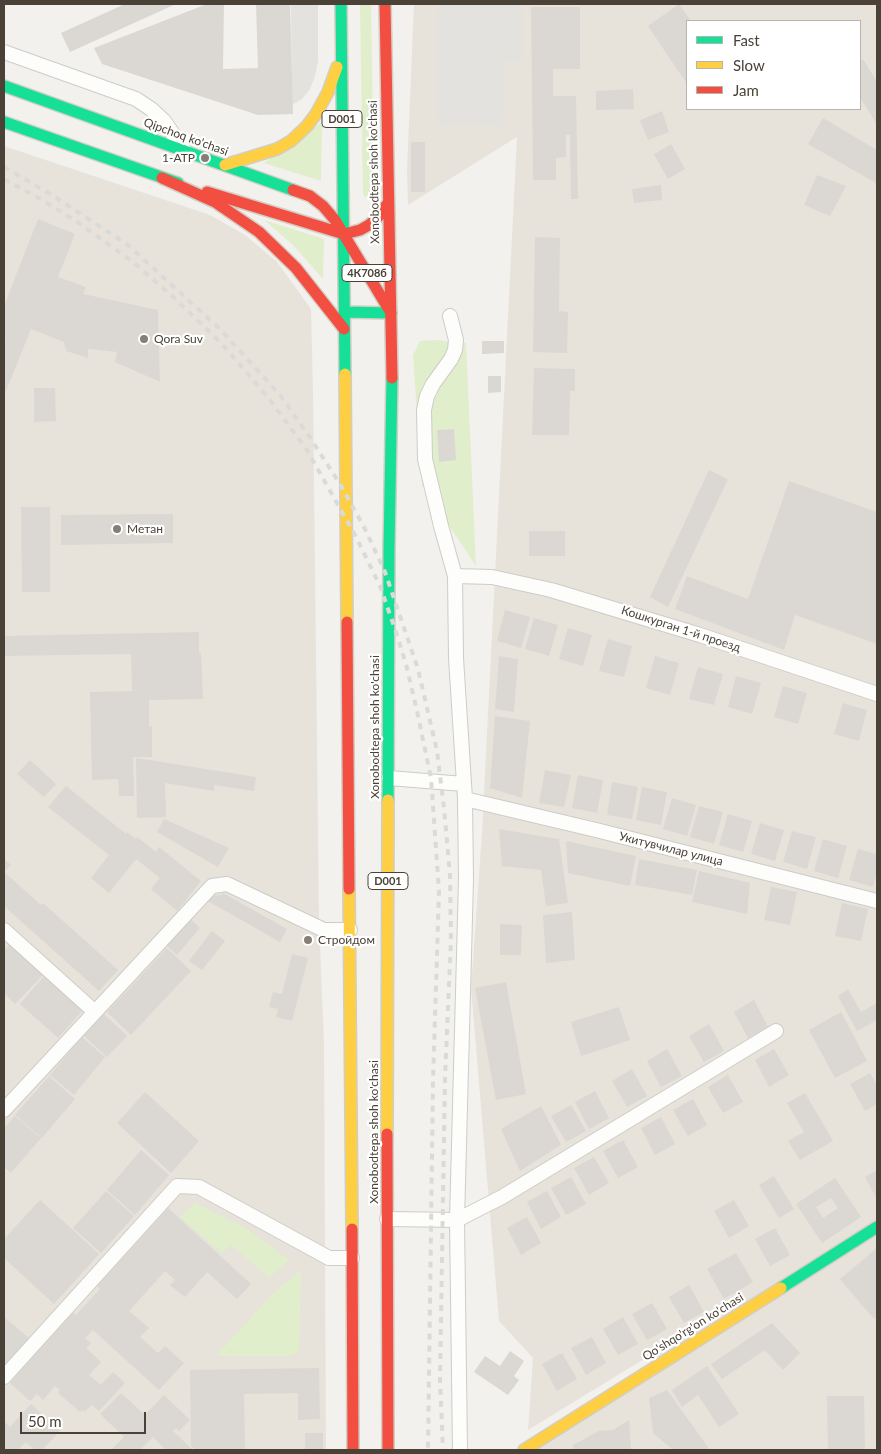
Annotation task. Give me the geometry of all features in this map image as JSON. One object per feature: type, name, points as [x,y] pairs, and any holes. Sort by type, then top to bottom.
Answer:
[{"type":"main road","name":"Xonobodtepa shoh ko'chasi","points":[[341,4],[353,1450]]},
{"type":"main road","name":"Xonobodtepa shoh ko'chasi","points":[[385,4],[392,387],[389,559],[388,1450]]},
{"type":"main road","points":[[224,165],[277,149],[291,141],[307,126],[328,92],[341,50]]},
{"type":"main road","name":"Qipchoq ko'chasi","points":[[4,86],[310,196],[330,212],[391,313]]},
{"type":"main road","points":[[4,122],[162,178],[344,234],[360,230],[369,225],[378,217],[388,203]]},
{"type":"main road","points":[[162,178],[215,202],[259,232],[296,268],[344,330]]},
{"type":"main road","points":[[344,312],[391,313]]},
{"type":"main road","name":"Qo'shqo'rg'on ko'chasi","points":[[524,1450],[877,1227]]},
{"type":"street","points":[[4,52],[136,99],[164,121],[184,151]]},
{"type":"street","points":[[450,316],[456,340],[455,350],[433,384],[427,396],[424,410],[425,460],[440,526],[455,576],[456,658],[465,800],[466,879],[458,1220],[460,1450]]},
{"type":"street","name":"Кошкурган 1-й проезд","points":[[455,576],[482,576],[522,582],[610,606],[877,694]]},
{"type":"street","points":[[389,778],[464,784]]},
{"type":"street","name":"Укитувчилар улица","points":[[465,800],[596,830],[877,901]]},
{"type":"street","points":[[4,1110],[212,886],[227,884],[324,930],[350,930]]},
{"type":"street","points":[[4,930],[95,1012]]},
{"type":"street","points":[[387,1219],[458,1220],[502,1197],[776,1031]]},
{"type":"street","points":[[4,1377],[177,1186],[199,1188],[329,1258],[352,1258]]},
{"type":"shaded area","points":[[291,4],[318,4],[318,61],[315,76],[310,89],[302,99],[292,105]]},
{"type":"shaded area","points":[[414,4],[877,4],[877,1450],[524,1450],[656,1367],[649,1356],[528,1430],[533,1358],[499,1321],[471,988],[482,833],[517,137],[408,205],[407,170]]},
{"type":"shaded area","points":[[437,4],[522,4],[522,62],[503,62],[503,126],[437,125]]},
{"type":"shaded area","points":[[4,146],[210,215],[245,235],[277,262],[311,309],[319,919],[324,1045],[326,1450],[4,1450]]},
{"type":"green space","points":[[360,4],[371,4],[374,194],[370,198],[365,197],[363,194]]},
{"type":"green space","points":[[322,122],[321,181],[264,163]]},
{"type":"green space","points":[[264,220],[324,239],[323,279],[293,245]]},
{"type":"green space","points":[[434,340],[466,343],[476,566],[422,485],[413,355],[420,341]]},
{"type":"green space","points":[[195,1203],[246,1228],[289,1260],[269,1278],[231,1245],[222,1253],[180,1217]]},
{"type":"green space","points":[[301,1270],[299,1352],[288,1356],[216,1356],[272,1294]]},
{"type":"building","points":[[125,4],[176,4],[70,52],[61,33]]},
{"type":"building","points":[[207,4],[224,4],[223,69],[258,68],[256,4],[290,4],[293,114],[258,115],[102,64],[94,48]]},
{"type":"building","points":[[679,4],[690,20],[686,20],[686,83],[648,26]]},
{"type":"building","points":[[531,7],[580,7],[580,69],[553,69],[553,96],[576,96],[578,199],[571,199],[570,135],[566,135],[566,157],[556,158],[556,180],[533,180]]},
{"type":"building","points":[[863,59],[877,82],[877,125],[861,99],[861,61]]},
{"type":"building","points":[[633,89],[634,109],[596,110],[596,91]]},
{"type":"building","points":[[662,111],[669,132],[648,140],[640,120]]},
{"type":"building","points":[[823,118],[877,150],[876,183],[808,144]]},
{"type":"building","points":[[411,142],[425,142],[425,192],[411,192]]},
{"type":"building","points":[[671,144],[685,169],[668,179],[654,154]]},
{"type":"building","points":[[817,175],[846,186],[830,216],[804,205]]},
{"type":"building","points":[[661,185],[662,200],[634,203],[632,189]]},
{"type":"building","points":[[38,219],[75,234],[58,277],[86,287],[83,294],[158,310],[160,382],[115,362],[117,352],[88,349],[88,358],[66,351],[64,342],[31,329],[6,391],[4,390],[4,342],[6,338],[4,337],[4,306]]},
{"type":"building","points":[[535,237],[560,238],[559,311],[568,312],[567,353],[533,352]]},
{"type":"building","points":[[482,341],[504,341],[504,353],[482,354]]},
{"type":"building","points":[[534,368],[575,369],[575,391],[570,391],[569,435],[532,435]]},
{"type":"building","points":[[488,376],[501,376],[501,392],[488,393]]},
{"type":"building","points":[[34,388],[55,388],[56,421],[34,422]]},
{"type":"building","points":[[454,429],[456,460],[439,462],[437,430]]},
{"type":"building","points":[[709,470],[728,479],[668,607],[650,597]]},
{"type":"building","points":[[789,481],[877,512],[877,644],[795,615],[784,650],[675,609],[687,576],[748,599]]},
{"type":"building","points":[[21,507],[50,507],[50,592],[22,592]]},
{"type":"building","name":"Метан","points":[[173,514],[173,543],[61,545],[61,515]]},
{"type":"building","points":[[529,531],[565,531],[565,556],[529,556]]},
{"type":"building","points":[[505,610],[530,617],[521,648],[497,641]]},
{"type":"building","points":[[534,618],[558,625],[549,656],[525,649]]},
{"type":"building","points":[[568,628],[592,635],[583,666],[559,659]]},
{"type":"building","points":[[199,632],[203,699],[149,700],[149,726],[152,726],[152,757],[133,757],[134,796],[119,796],[118,779],[92,780],[90,692],[132,691],[131,654],[4,656],[4,636]]},
{"type":"building","points":[[608,639],[632,646],[624,677],[599,671]]},
{"type":"building","points":[[499,656],[518,659],[514,712],[495,709]]},
{"type":"building","points":[[655,656],[679,663],[670,695],[646,688]]},
{"type":"building","points":[[698,667],[723,674],[714,705],[689,699]]},
{"type":"building","points":[[736,676],[761,683],[752,714],[728,707]]},
{"type":"building","points":[[783,686],[807,693],[798,724],[774,717]]},
{"type":"building","points":[[843,703],[867,710],[859,741],[834,734]]},
{"type":"building","points":[[495,716],[530,721],[522,798],[490,788]]},
{"type":"building","points":[[136,758],[256,777],[254,791],[214,785],[214,791],[165,783],[166,817],[137,818]]},
{"type":"building","points":[[30,760],[56,784],[44,797],[17,774]]},
{"type":"building","points":[[545,770],[571,775],[564,807],[539,803]]},
{"type":"building","points":[[578,775],[603,780],[597,813],[572,808]]},
{"type":"building","points":[[612,782],[638,787],[632,819],[607,815]]},
{"type":"building","points":[[66,786],[126,834],[127,832],[136,839],[137,837],[156,852],[159,847],[201,881],[177,911],[151,889],[160,878],[136,859],[109,893],[91,878],[109,855],[48,807]]},
{"type":"building","points":[[642,787],[667,792],[661,825],[636,820]]},
{"type":"building","points":[[672,798],[696,805],[687,836],[663,829]]},
{"type":"building","points":[[699,806],[723,812],[714,844],[690,837]]},
{"type":"building","points":[[728,814],[752,821],[743,852],[719,845]]},
{"type":"building","points":[[164,819],[229,848],[218,867],[157,832]]},
{"type":"building","points":[[760,823],[784,830],[775,861],[751,854]]},
{"type":"building","points":[[499,829],[559,839],[568,903],[546,906],[541,870],[502,866]]},
{"type":"building","points":[[792,831],[816,837],[807,869],[783,862]]},
{"type":"building","points":[[823,839],[847,846],[838,878],[814,871]]},
{"type":"building","points":[[566,841],[636,856],[630,886],[568,873]]},
{"type":"building","points":[[858,849],[877,854],[877,872],[873,887],[849,880]]},
{"type":"building","points":[[4,859],[11,865],[4,872]]},
{"type":"building","points":[[639,859],[697,870],[692,895],[635,885]]},
{"type":"building","points":[[699,871],[750,883],[747,914],[692,902]]},
{"type":"building","points":[[4,872],[41,905],[43,903],[118,970],[99,991],[4,906]]},
{"type":"building","points":[[771,887],[797,892],[790,925],[764,920]]},
{"type":"building","points":[[223,893],[287,929],[280,942],[206,900],[210,896],[222,895]]},
{"type":"building","points":[[842,903],[868,909],[861,941],[835,936]]},
{"type":"building","points":[[572,912],[575,960],[546,963],[543,915]]},
{"type":"building","points":[[189,918],[200,928],[177,955],[166,945]]},
{"type":"building","points":[[500,924],[522,925],[521,955],[500,955]]},
{"type":"building","points":[[212,931],[225,941],[202,970],[189,961]]},
{"type":"building","points":[[11,943],[43,975],[15,1004],[4,993],[4,950]]},
{"type":"building","points":[[167,948],[191,971],[131,1035],[107,1012]]},
{"type":"building","points":[[292,954],[308,958],[292,1021],[276,1017],[278,1009],[269,1007],[273,992],[282,994]]},
{"type":"building","points":[[45,975],[83,1010],[58,1038],[20,1004]]},
{"type":"building","points":[[506,982],[526,1094],[496,1100],[475,988]]},
{"type":"building","points":[[848,989],[861,1012],[877,1003],[877,1020],[857,1031],[838,996]]},
{"type":"building","points":[[754,1000],[768,1027],[748,1038],[734,1012]]},
{"type":"building","points":[[619,1007],[630,1040],[581,1056],[571,1022]]},
{"type":"building","points":[[841,1012],[867,1061],[835,1078],[809,1030]]},
{"type":"building","points":[[104,1014],[127,1036],[107,1057],[84,1036]]},
{"type":"building","points":[[709,1024],[724,1051],[704,1062],[689,1036]]},
{"type":"building","points":[[82,1037],[105,1057],[74,1095],[50,1075]]},
{"type":"building","points":[[667,1049],[682,1076],[661,1087],[647,1061]]},
{"type":"building","points":[[774,1049],[789,1075],[769,1087],[755,1060]]},
{"type":"building","points":[[632,1069],[647,1096],[627,1107],[612,1081]]},
{"type":"building","points":[[870,1073],[877,1085],[877,1104],[865,1111],[850,1084]]},
{"type":"building","points":[[728,1075],[743,1102],[723,1113],[708,1087]]},
{"type":"building","points":[[49,1076],[75,1099],[42,1138],[15,1115]]},
{"type":"building","points":[[595,1091],[609,1118],[589,1129],[575,1102]]},
{"type":"building","points":[[145,1092],[199,1141],[171,1173],[117,1123]]},
{"type":"building","points":[[805,1093],[833,1141],[800,1160],[788,1141],[804,1132],[787,1103]]},
{"type":"building","points":[[693,1099],[707,1125],[688,1136],[673,1110]]},
{"type":"building","points":[[571,1105],[586,1131],[566,1142],[551,1116]]},
{"type":"building","points":[[541,1106],[561,1145],[520,1171],[501,1129]]},
{"type":"building","points":[[15,1116],[41,1138],[11,1173],[4,1167],[4,1128]]},
{"type":"building","points":[[661,1117],[675,1144],[655,1155],[641,1128]]},
{"type":"building","points":[[623,1140],[638,1167],[618,1178],[603,1151]]},
{"type":"building","points":[[141,1150],[169,1175],[135,1215],[107,1190]]},
{"type":"building","points":[[594,1157],[609,1183],[589,1195],[574,1168]]},
{"type":"building","points":[[877,1170],[877,1199],[865,1177]]},
{"type":"building","points":[[774,1176],[794,1209],[779,1218],[759,1185]]},
{"type":"building","points":[[571,1177],[586,1204],[566,1215],[551,1188]]},
{"type":"building","points":[[835,1178],[861,1217],[822,1243],[796,1204]],"holes":[[[831,1198],[838,1208],[823,1218],[816,1207]]]},
{"type":"building","points":[[106,1191],[134,1216],[101,1253],[73,1228]]},
{"type":"building","points":[[547,1191],[561,1217],[541,1229],[527,1202]]},
{"type":"building","points":[[40,1200],[99,1254],[54,1304],[4,1258],[4,1239]]},
{"type":"building","points":[[734,1200],[749,1226],[729,1238],[714,1211]]},
{"type":"building","points":[[168,1208],[251,1284],[237,1299],[207,1272],[185,1297],[170,1285],[175,1280],[165,1271],[129,1311],[149,1328],[140,1337],[158,1353],[165,1346],[184,1363],[159,1390],[93,1330],[85,1338],[91,1343],[86,1348],[101,1362],[89,1375],[101,1385],[113,1372],[125,1383],[99,1411],[92,1405],[84,1412],[82,1410],[80,1412],[58,1393],[60,1390],[55,1386],[43,1400],[37,1394],[30,1401],[10,1383],[72,1311],[76,1315],[100,1289],[96,1285]]},
{"type":"building","points":[[527,1217],[541,1243],[521,1255],[507,1228]]},
{"type":"building","points":[[775,1228],[790,1255],[770,1266],[755,1239]]},
{"type":"building","points":[[877,1248],[877,1316],[874,1319],[840,1279]]},
{"type":"building","points":[[736,1253],[753,1282],[724,1299],[707,1269]]},
{"type":"building","points":[[689,1285],[704,1312],[684,1323],[669,1297]]},
{"type":"building","points":[[652,1303],[667,1329],[647,1340],[632,1314]]},
{"type":"building","points":[[4,1317],[30,1339],[4,1371]]},
{"type":"building","points":[[623,1317],[638,1344],[618,1355],[603,1329]]},
{"type":"building","points":[[772,1323],[800,1353],[783,1370],[765,1350],[722,1379],[711,1364]]},
{"type":"building","points":[[592,1337],[606,1363],[586,1375],[571,1348]]},
{"type":"building","points":[[510,1351],[524,1361],[514,1376],[519,1380],[508,1395],[474,1372],[485,1356],[500,1366]]},
{"type":"building","points":[[562,1353],[577,1379],[557,1391],[542,1364]]},
{"type":"building","points":[[707,1366],[739,1414],[719,1427],[698,1395],[682,1407],[672,1390]]},
{"type":"building","points":[[319,1368],[320,1419],[298,1420],[298,1393],[244,1394],[245,1450],[195,1450],[191,1446],[190,1370]]},
{"type":"building","points":[[667,1390],[710,1450],[673,1450],[653,1433],[649,1398]]},
{"type":"building","points":[[121,1393],[145,1415],[164,1395],[190,1420],[179,1431],[176,1428],[173,1431],[193,1450],[166,1450],[153,1437],[140,1450],[111,1450],[124,1437],[100,1414]]},
{"type":"building","points":[[827,1396],[864,1396],[865,1450],[828,1450]]},
{"type":"building","points":[[31,1404],[60,1431],[42,1450],[35,1450],[26,1442],[18,1450],[4,1450],[4,1421],[10,1427]]},
{"type":"building","points":[[629,1420],[631,1450],[573,1450],[573,1445],[599,1431],[613,1430]]},
{"type":"building","points":[[305,1433],[323,1433],[323,1450],[305,1450]]},
{"type":"railway","points":[[4,167],[52,195],[128,245],[220,329],[280,395],[307,433],[340,484],[365,529],[385,572],[418,669],[437,751],[450,875],[451,940],[445,1077],[440,1380],[443,1450]]},
{"type":"railway","points":[[4,179],[79,223],[133,262],[221,343],[248,374],[307,450],[355,535],[380,586],[395,629],[406,664],[431,778],[439,891],[433,1081],[428,1450]]},
{"type":"traffic: fast","points":[[341,4],[345,374]]},
{"type":"traffic: fast","points":[[4,86],[293,190]]},
{"type":"traffic: fast","points":[[4,122],[178,183]]},
{"type":"traffic: fast","points":[[344,312],[391,313]]},
{"type":"traffic: fast","points":[[388,800],[392,378]]},
{"type":"traffic: fast","points":[[781,1288],[877,1227]]},
{"type":"traffic: slow","points":[[225,165],[277,149],[291,141],[307,126],[316,114],[328,92],[337,67]]},
{"type":"traffic: slow","points":[[345,374],[347,622]]},
{"type":"traffic: slow","points":[[387,1134],[388,800]]},
{"type":"traffic: slow","points":[[349,889],[352,1229]]},
{"type":"traffic: slow","points":[[524,1450],[781,1288]]},
{"type":"traffic: jam","points":[[385,4],[392,378]]},
{"type":"traffic: jam","points":[[162,178],[215,202],[259,232],[296,268],[344,329]]},
{"type":"traffic: jam","points":[[293,190],[310,196],[323,206],[335,220],[391,313]]},
{"type":"traffic: jam","points":[[207,192],[344,234],[360,230],[369,225],[378,217],[388,203]]},
{"type":"traffic: jam","points":[[347,622],[349,889]]},
{"type":"traffic: jam","points":[[387,1134],[388,1450]]},
{"type":"traffic: jam","points":[[352,1229],[353,1450]]},
{"type":"place","name":"1-ATP","points":[[205,158]]},
{"type":"place","name":"Qora Suv","points":[[144,339]]},
{"type":"place","name":"Метан","points":[[117,529]]},
{"type":"place","name":"Стройдом","points":[[308,940]]}]
